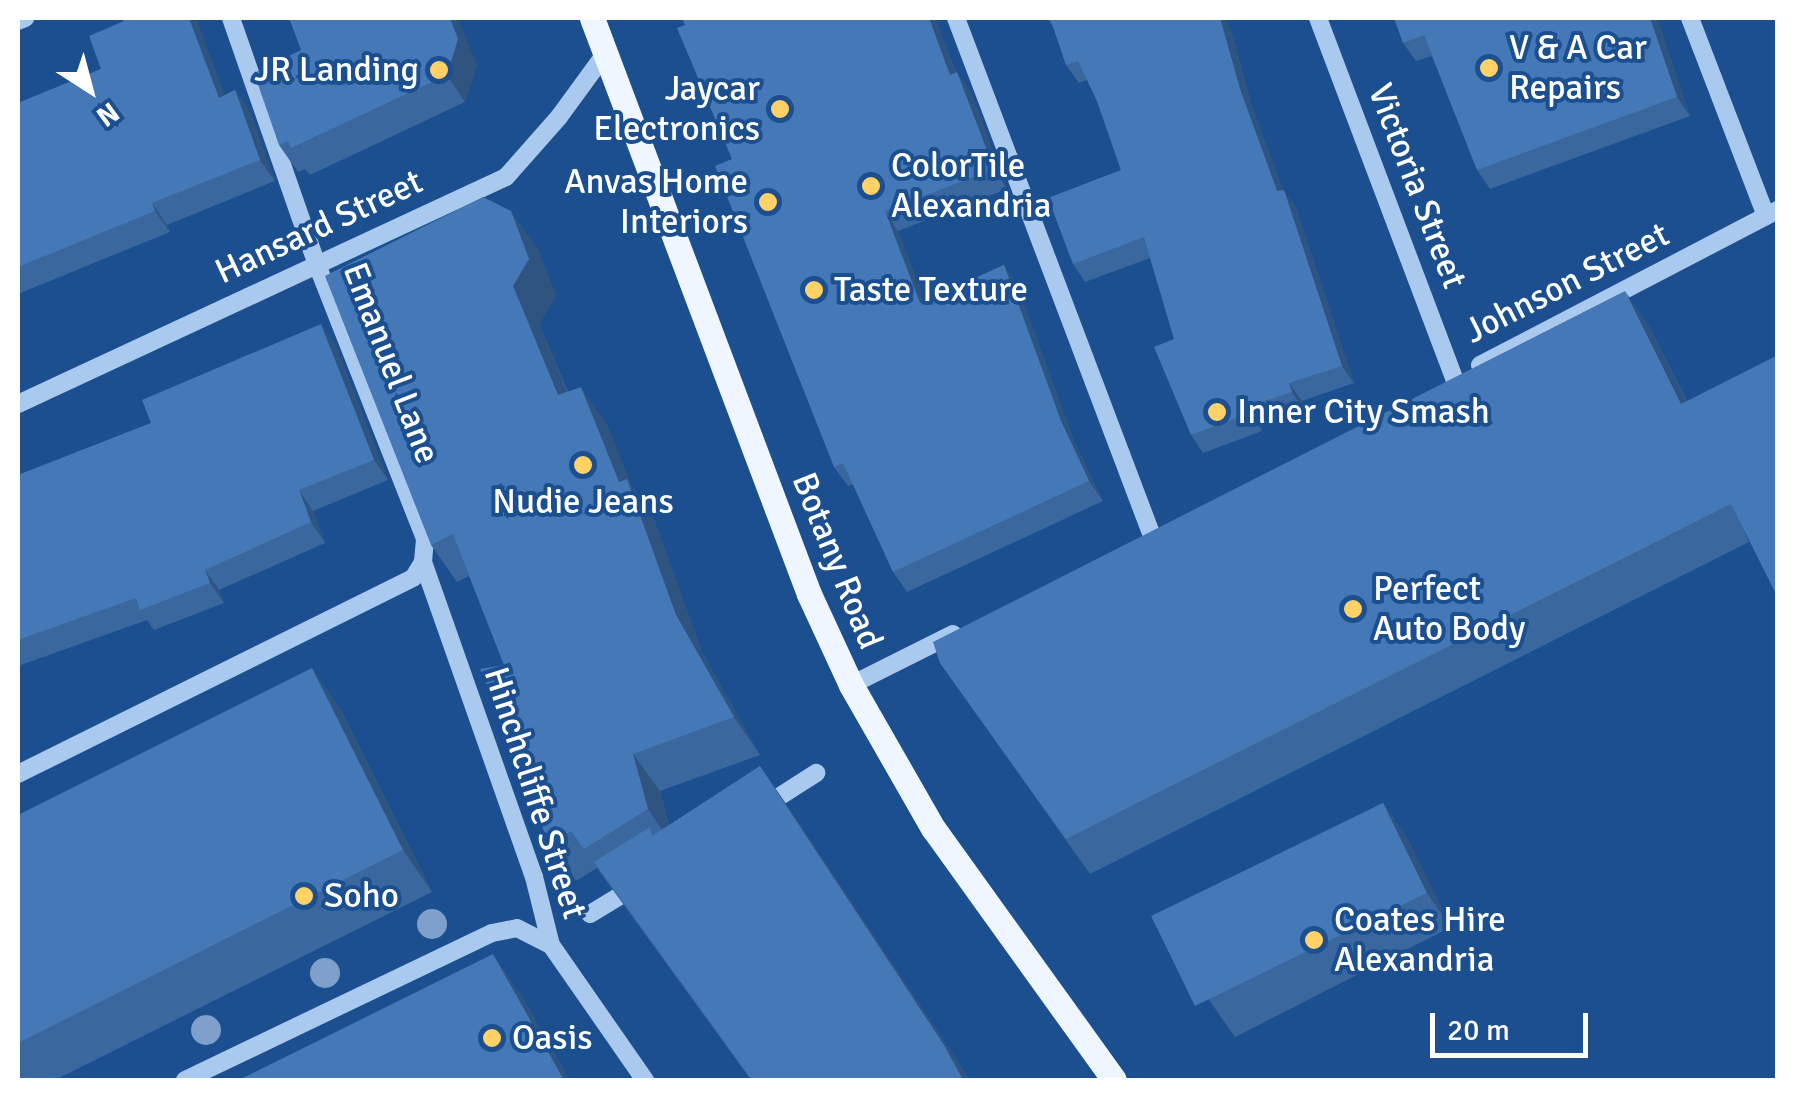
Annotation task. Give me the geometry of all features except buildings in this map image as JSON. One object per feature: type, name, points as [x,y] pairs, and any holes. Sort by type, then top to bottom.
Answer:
[{"type":"main road","name":"Botany Road","points":[[592,18],[809,594],[851,685],[932,828],[1114,1080]]},
{"type":"street","points":[[18,21],[25,18]]},
{"type":"street","name":"Emanuel Lane","points":[[232,18],[316,262],[424,539],[423,562]]},
{"type":"street","points":[[956,18],[1152,535]]},
{"type":"street","name":"Victoria Street","points":[[1318,18],[1446,383]]},
{"type":"street","points":[[1690,18],[1772,213]]},
{"type":"street","name":"Hansard Street","points":[[18,404],[506,176],[559,117],[605,54]]},
{"type":"street","name":"Johnson Street","points":[[1446,383],[1772,213]]},
{"type":"street","points":[[18,774],[414,577],[423,562]]},
{"type":"street","name":"Hinchcliffe Street","points":[[423,562],[534,876],[551,944],[645,1080]]},
{"type":"street","points":[[851,685],[966,628]]},
{"type":"street","points":[[738,822],[816,773]]},
{"type":"street","points":[[590,914],[657,873]]},
{"type":"street","points":[[184,1080],[492,932],[517,928],[551,944]]},
{"type":"place","name":"V & A Car Repairs","points":[[1489,68]]},
{"type":"place","name":"JR Landing","points":[[439,70]]},
{"type":"place","name":"Jaycar Electronics","points":[[780,109]]},
{"type":"place","name":"ColorTile Alexandria","points":[[871,186]]},
{"type":"place","name":"Anvas Home Interiors","points":[[768,202]]},
{"type":"place","name":"Taste Texture","points":[[814,290]]},
{"type":"place","name":"Inner City Smash","points":[[1217,412]]},
{"type":"place","name":"Nudie Jeans","points":[[583,465]]},
{"type":"place","name":"Perfect Auto Body","points":[[1353,609]]},
{"type":"place","name":"Soho","points":[[304,896]]},
{"type":"place","name":"Coates Hire Alexandria","points":[[1314,940]]},
{"type":"place","name":"Oasis","points":[[492,1038]]}]
